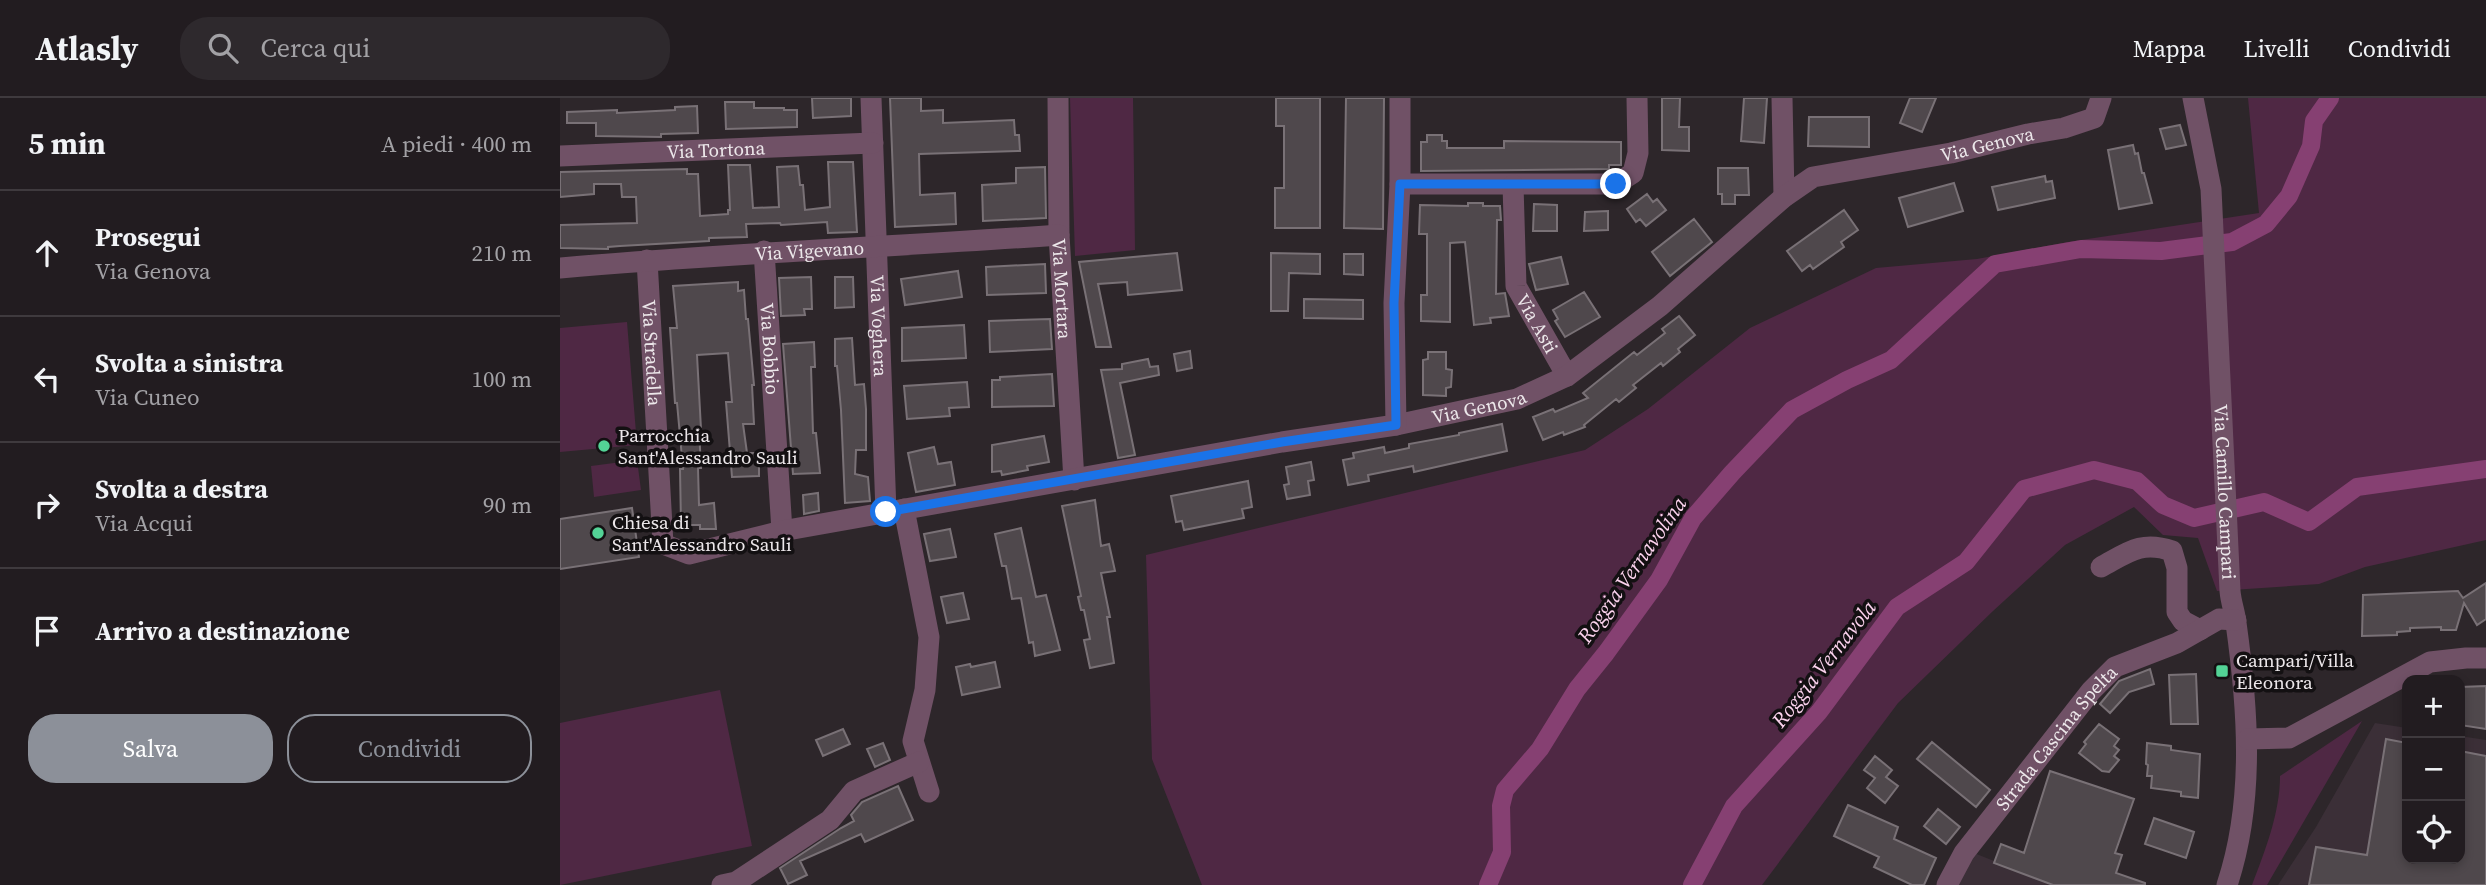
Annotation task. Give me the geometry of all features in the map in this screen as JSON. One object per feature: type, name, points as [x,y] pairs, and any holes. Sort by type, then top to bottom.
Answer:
[{"type":"street","name":"Via Voghera","points":[[871,98],[876,248],[895,510],[929,637],[925,690],[913,741],[929,792]]},
{"type":"street","name":"Via Mortara","points":[[1058,98],[1059,236],[1074,480]]},
{"type":"street","points":[[1396,425],[1394,303],[1400,184],[1400,98]]},
{"type":"street","points":[[1400,184],[1616,184],[1633,173],[1638,153],[1637,98]]},
{"type":"street","points":[[1782,98],[1784,197]]},
{"type":"street","name":"Via Genova","points":[[689,554],[782,531],[1282,442],[1396,425],[1517,399],[1567,376],[1660,306],[1784,197],[1813,177],[1951,153],[2064,128],[2094,118],[2101,98]]},
{"type":"street","name":"Via Camillo Campari","points":[[2193,102],[2211,189],[2230,592],[2236,620],[2248,739],[2244,806],[2227,885]]},
{"type":"street","name":"Via Tortona","points":[[560,156],[873,143]]},
{"type":"street","name":"Via Asti","points":[[1513,186],[1516,286],[1567,376]]},
{"type":"street","name":"Via Vigevano","points":[[560,268],[764,251],[876,248],[1059,236]]},
{"type":"street","name":"Via Bobbio","points":[[764,251],[782,531]]},
{"type":"street","name":"Via Stradella","points":[[647,260],[663,544],[689,554]]},
{"type":"street","points":[[2101,567],[2145,546],[2172,551],[2178,568],[2177,612],[2183,621],[2200,630]]},
{"type":"street","name":"Strada Cascina Spelta","points":[[1947,885],[1964,852],[2091,691],[2115,667],[2177,643],[2219,619],[2236,620]]},
{"type":"street","points":[[2248,739],[2289,738],[2430,663],[2486,658]]},
{"type":"street","points":[[722,885],[736,881],[830,820],[854,791],[919,762]]},
{"type":"shaded area","points":[[1070,98],[1133,98],[1135,250],[1075,256]]},
{"type":"shaded area","points":[[2248,98],[2486,98],[2486,540],[2365,567],[2319,584],[2217,591],[2198,538],[2163,535],[2134,507],[2065,545],[1898,703],[1762,885],[1202,885],[1152,759],[1146,555],[1585,450],[1648,409],[1750,328],[1876,268],[1977,259],[2068,242],[2259,213]]},
{"type":"shaded area","points":[[627,322],[637,445],[560,452],[560,328]]},
{"type":"shaded area","points":[[637,460],[641,490],[594,497],[591,466]]},
{"type":"shaded area","points":[[720,690],[752,846],[560,885],[560,723]]},
{"type":"shaded area","points":[[2362,721],[2267,885],[2252,885],[2275,818],[2280,776]]},
{"type":"shaded area","points":[[2375,723],[2402,727],[2402,864],[2465,864],[2465,737],[2486,740],[2486,885],[2278,885],[2316,827]]},
{"type":"shaded area","points":[[1974,853],[2054,885],[1955,885]]},
{"type":"building","points":[[812,98],[851,98],[851,116],[813,118]]},
{"type":"building","points":[[890,98],[921,98],[921,111],[943,110],[943,123],[1014,120],[1020,151],[919,154],[920,195],[955,193],[956,224],[895,227]]},
{"type":"building","points":[[1276,98],[1320,98],[1320,228],[1275,228],[1275,188],[1284,188],[1284,126],[1276,126]]},
{"type":"building","points":[[1346,98],[1384,98],[1383,229],[1344,228]]},
{"type":"building","points":[[1662,98],[1680,98],[1679,127],[1689,127],[1689,151],[1662,150]]},
{"type":"building","points":[[1744,98],[1767,98],[1764,143],[1741,141]]},
{"type":"building","points":[[1910,98],[1936,98],[1922,132],[1900,123]]},
{"type":"building","points":[[725,102],[754,102],[754,108],[797,110],[797,127],[726,129]]},
{"type":"building","points":[[697,106],[698,133],[661,134],[661,137],[596,136],[596,123],[567,123],[567,112],[617,110],[617,113]]},
{"type":"building","points":[[1809,117],[1869,117],[1869,147],[1808,146]]},
{"type":"building","points":[[2180,125],[2186,145],[2166,149],[2160,129]]},
{"type":"building","points":[[1427,135],[1442,135],[1442,141],[1447,141],[1447,148],[1504,148],[1504,141],[1621,142],[1621,165],[1609,165],[1609,169],[1421,171],[1421,142],[1427,142]]},
{"type":"building","points":[[2133,145],[2135,154],[2138,153],[2152,203],[2119,209],[2108,150]]},
{"type":"building","points":[[828,162],[853,162],[857,232],[828,233],[827,222],[746,224],[747,237],[709,238],[709,241],[608,249],[560,248],[560,225],[637,223],[636,197],[622,197],[621,184],[594,184],[594,194],[560,197],[560,172],[687,169],[687,174],[698,174],[700,216],[728,214],[728,165],[750,165],[753,208],[779,207],[777,167],[798,166],[805,210],[830,207]]},
{"type":"building","points":[[1045,167],[1046,218],[983,221],[982,185],[1016,183],[1016,168]]},
{"type":"building","points":[[1718,168],[1748,168],[1749,195],[1735,195],[1735,204],[1722,204],[1722,194],[1718,194]]},
{"type":"building","points":[[2045,176],[2046,182],[2052,181],[2055,198],[1998,210],[1992,187]]},
{"type":"building","points":[[1954,183],[1963,211],[1908,227],[1899,198]]},
{"type":"building","points":[[1647,194],[1653,202],[1657,199],[1666,210],[1646,226],[1640,219],[1636,222],[1627,209]]},
{"type":"building","points":[[1468,203],[1500,206],[1501,220],[1497,220],[1496,294],[1505,293],[1509,316],[1490,318],[1491,323],[1474,325],[1465,242],[1450,243],[1450,322],[1421,321],[1421,295],[1427,295],[1427,234],[1419,234],[1420,205],[1468,206]]},
{"type":"building","points":[[1534,204],[1557,205],[1557,231],[1533,231]]},
{"type":"building","points":[[1844,210],[1858,230],[1841,242],[1844,247],[1813,269],[1810,265],[1802,271],[1787,251]]},
{"type":"building","points":[[1608,211],[1608,230],[1584,231],[1585,212]]},
{"type":"building","points":[[1694,219],[1712,242],[1670,276],[1652,252]]},
{"type":"building","points":[[1177,253],[1182,290],[1128,295],[1127,282],[1098,284],[1111,347],[1096,347],[1079,262]]},
{"type":"building","points":[[1271,253],[1320,254],[1320,274],[1289,273],[1288,311],[1271,311]]},
{"type":"building","points":[[1344,254],[1363,254],[1363,275],[1344,274]]},
{"type":"building","points":[[1561,257],[1568,284],[1536,290],[1529,264]]},
{"type":"building","points":[[1045,264],[1046,293],[987,295],[986,267]]},
{"type":"building","points":[[958,271],[962,297],[905,305],[901,279]]},
{"type":"building","points":[[811,277],[812,309],[804,309],[805,315],[781,316],[779,278]]},
{"type":"building","points":[[835,277],[853,277],[854,307],[835,308]]},
{"type":"building","points":[[738,282],[738,291],[744,290],[754,385],[754,424],[743,424],[747,453],[759,453],[759,476],[732,477],[726,402],[732,402],[728,353],[697,355],[701,429],[699,505],[714,503],[716,529],[700,529],[700,525],[681,525],[680,469],[683,469],[670,328],[677,328],[673,286]]},
{"type":"building","points":[[1584,292],[1600,317],[1565,337],[1555,321],[1558,319],[1553,310]]},
{"type":"building","points":[[1304,299],[1363,300],[1363,319],[1304,318]]},
{"type":"building","points":[[1679,316],[1695,335],[1678,349],[1680,352],[1633,385],[1636,388],[1619,402],[1616,399],[1584,425],[1585,427],[1543,440],[1533,417],[1553,409],[1555,412],[1588,398],[1583,393],[1634,352],[1637,355],[1665,333],[1662,329]]},
{"type":"building","points":[[1050,319],[1052,349],[990,352],[989,321]]},
{"type":"building","points":[[964,325],[966,358],[902,361],[902,328]]},
{"type":"building","points":[[852,338],[855,385],[864,384],[866,409],[866,450],[856,450],[855,474],[868,477],[870,501],[845,503],[835,339]]},
{"type":"building","points":[[814,342],[815,367],[811,367],[813,433],[816,433],[820,473],[793,474],[783,344]]},
{"type":"building","points":[[1190,351],[1192,368],[1177,371],[1174,354]]},
{"type":"building","points":[[1428,352],[1446,352],[1446,369],[1452,370],[1451,387],[1446,388],[1446,396],[1423,395],[1423,360],[1428,359]]},
{"type":"building","points":[[1148,359],[1150,367],[1158,366],[1159,375],[1120,383],[1135,455],[1118,458],[1101,370],[1122,369],[1122,364]]},
{"type":"building","points":[[1052,374],[1054,406],[992,407],[992,380],[1000,380],[1000,377]]},
{"type":"building","points":[[967,382],[969,407],[949,408],[950,416],[907,419],[904,386]]},
{"type":"building","points":[[1502,424],[1507,451],[1414,472],[1413,466],[1368,475],[1369,481],[1348,485],[1343,460],[1354,458],[1353,453],[1384,447],[1385,453],[1409,448],[1409,444]]},
{"type":"building","points":[[1044,436],[1049,462],[1027,466],[1028,470],[1002,475],[1001,471],[992,472],[992,445]]},
{"type":"building","points":[[934,447],[938,464],[951,462],[955,485],[916,492],[908,453]]},
{"type":"building","points":[[1311,462],[1314,480],[1308,481],[1310,495],[1287,499],[1284,485],[1289,484],[1286,467]]},
{"type":"building","points":[[1248,481],[1252,507],[1242,509],[1244,518],[1184,530],[1182,521],[1176,522],[1171,496]]},
{"type":"building","points":[[818,493],[819,511],[804,514],[803,495]]},
{"type":"building","points":[[1095,500],[1101,546],[1109,544],[1115,571],[1101,573],[1110,617],[1107,617],[1114,663],[1090,668],[1084,640],[1090,639],[1084,610],[1081,610],[1078,597],[1081,596],[1062,506]]},
{"type":"building","name":"Chiesa di Sant'Alessandro Sauli","points":[[632,508],[639,557],[560,569],[560,519]]},
{"type":"building","points":[[1021,528],[1036,597],[1046,595],[1060,650],[1035,656],[1033,642],[1029,643],[1021,598],[1012,599],[1006,566],[1002,566],[995,534]]},
{"type":"building","points":[[950,529],[956,557],[930,561],[924,534]]},
{"type":"building","points":[[2486,583],[2486,619],[2477,625],[2464,603],[2456,630],[2441,630],[2441,627],[2410,628],[2410,631],[2397,632],[2397,635],[2362,636],[2363,595],[2458,591],[2463,598]]},
{"type":"building","points":[[963,593],[969,619],[947,623],[941,597]]},
{"type":"building","points":[[995,662],[1000,687],[962,695],[956,667]]},
{"type":"building","points":[[2150,669],[2154,684],[2129,692],[2110,713],[2100,704],[2119,681]]},
{"type":"building","points":[[2196,674],[2198,724],[2171,724],[2169,675]]},
{"type":"building","points":[[2486,686],[2486,729],[2465,726],[2465,687]]},
{"type":"building","points":[[2099,724],[2119,739],[2114,746],[2119,750],[2114,756],[2119,760],[2109,772],[2102,771],[2079,753],[2086,744],[2084,742]]},
{"type":"building","points":[[843,729],[850,744],[823,756],[816,740]]},
{"type":"building","points":[[2386,739],[2402,742],[2402,864],[2465,864],[2465,752],[2486,756],[2486,885],[2309,885],[2316,847],[2367,855]]},
{"type":"building","points":[[1932,742],[1990,790],[1976,807],[1917,759]]},
{"type":"building","points":[[883,743],[890,760],[875,767],[867,749]]},
{"type":"building","points":[[2147,743],[2200,754],[2198,798],[2181,796],[2181,792],[2151,788],[2152,776],[2147,776]]},
{"type":"building","points":[[1875,756],[1892,770],[1886,777],[1898,786],[1885,803],[1867,788],[1875,778],[1864,770]]},
{"type":"building","points":[[2050,771],[2134,799],[2115,853],[2122,855],[2116,873],[2145,885],[2053,885],[1994,863],[2001,844],[2024,853]]},
{"type":"building","points":[[898,786],[913,820],[865,842],[861,834],[800,861],[807,875],[788,884],[780,868],[854,821],[851,815],[862,802]]},
{"type":"building","points":[[1848,805],[1898,827],[1894,839],[1936,858],[1924,885],[1912,885],[1874,867],[1879,857],[1834,836]]},
{"type":"building","points":[[1938,809],[1960,827],[1946,844],[1924,826]]},
{"type":"building","points":[[2154,818],[2194,832],[2186,858],[2145,844]]},
{"type":"waterway","name":"Roggia Vernavolina","points":[[1488,885],[1502,852],[1501,806],[1505,790],[1540,749],[1577,689],[1659,580],[1693,518],[1792,410],[1891,360],[1995,264],[2081,249],[2161,251],[2232,242],[2266,224],[2289,196],[2311,146],[2314,121],[2330,98]]},
{"type":"waterway","name":"Roggia Vernavola","points":[[1692,885],[1734,806],[1819,712],[1897,607],[1966,562],[2024,489],[2094,470],[2137,481],[2163,505],[2194,518],[2264,502],[2309,522],[2357,487],[2486,469]]},
{"type":"place","name":"Parrocchia Sant'Alessandro Sauli","points":[[604,446]]},
{"type":"place","name":"Chiesa di Sant'Alessandro Sauli","points":[[598,533]]},
{"type":"place","name":"Campari/Villa Eleonora","points":[[2222,671]]},
{"type":"route","points":[[886,512],[1282,442],[1396,425],[1394,303],[1400,184],[1616,184]]}]
